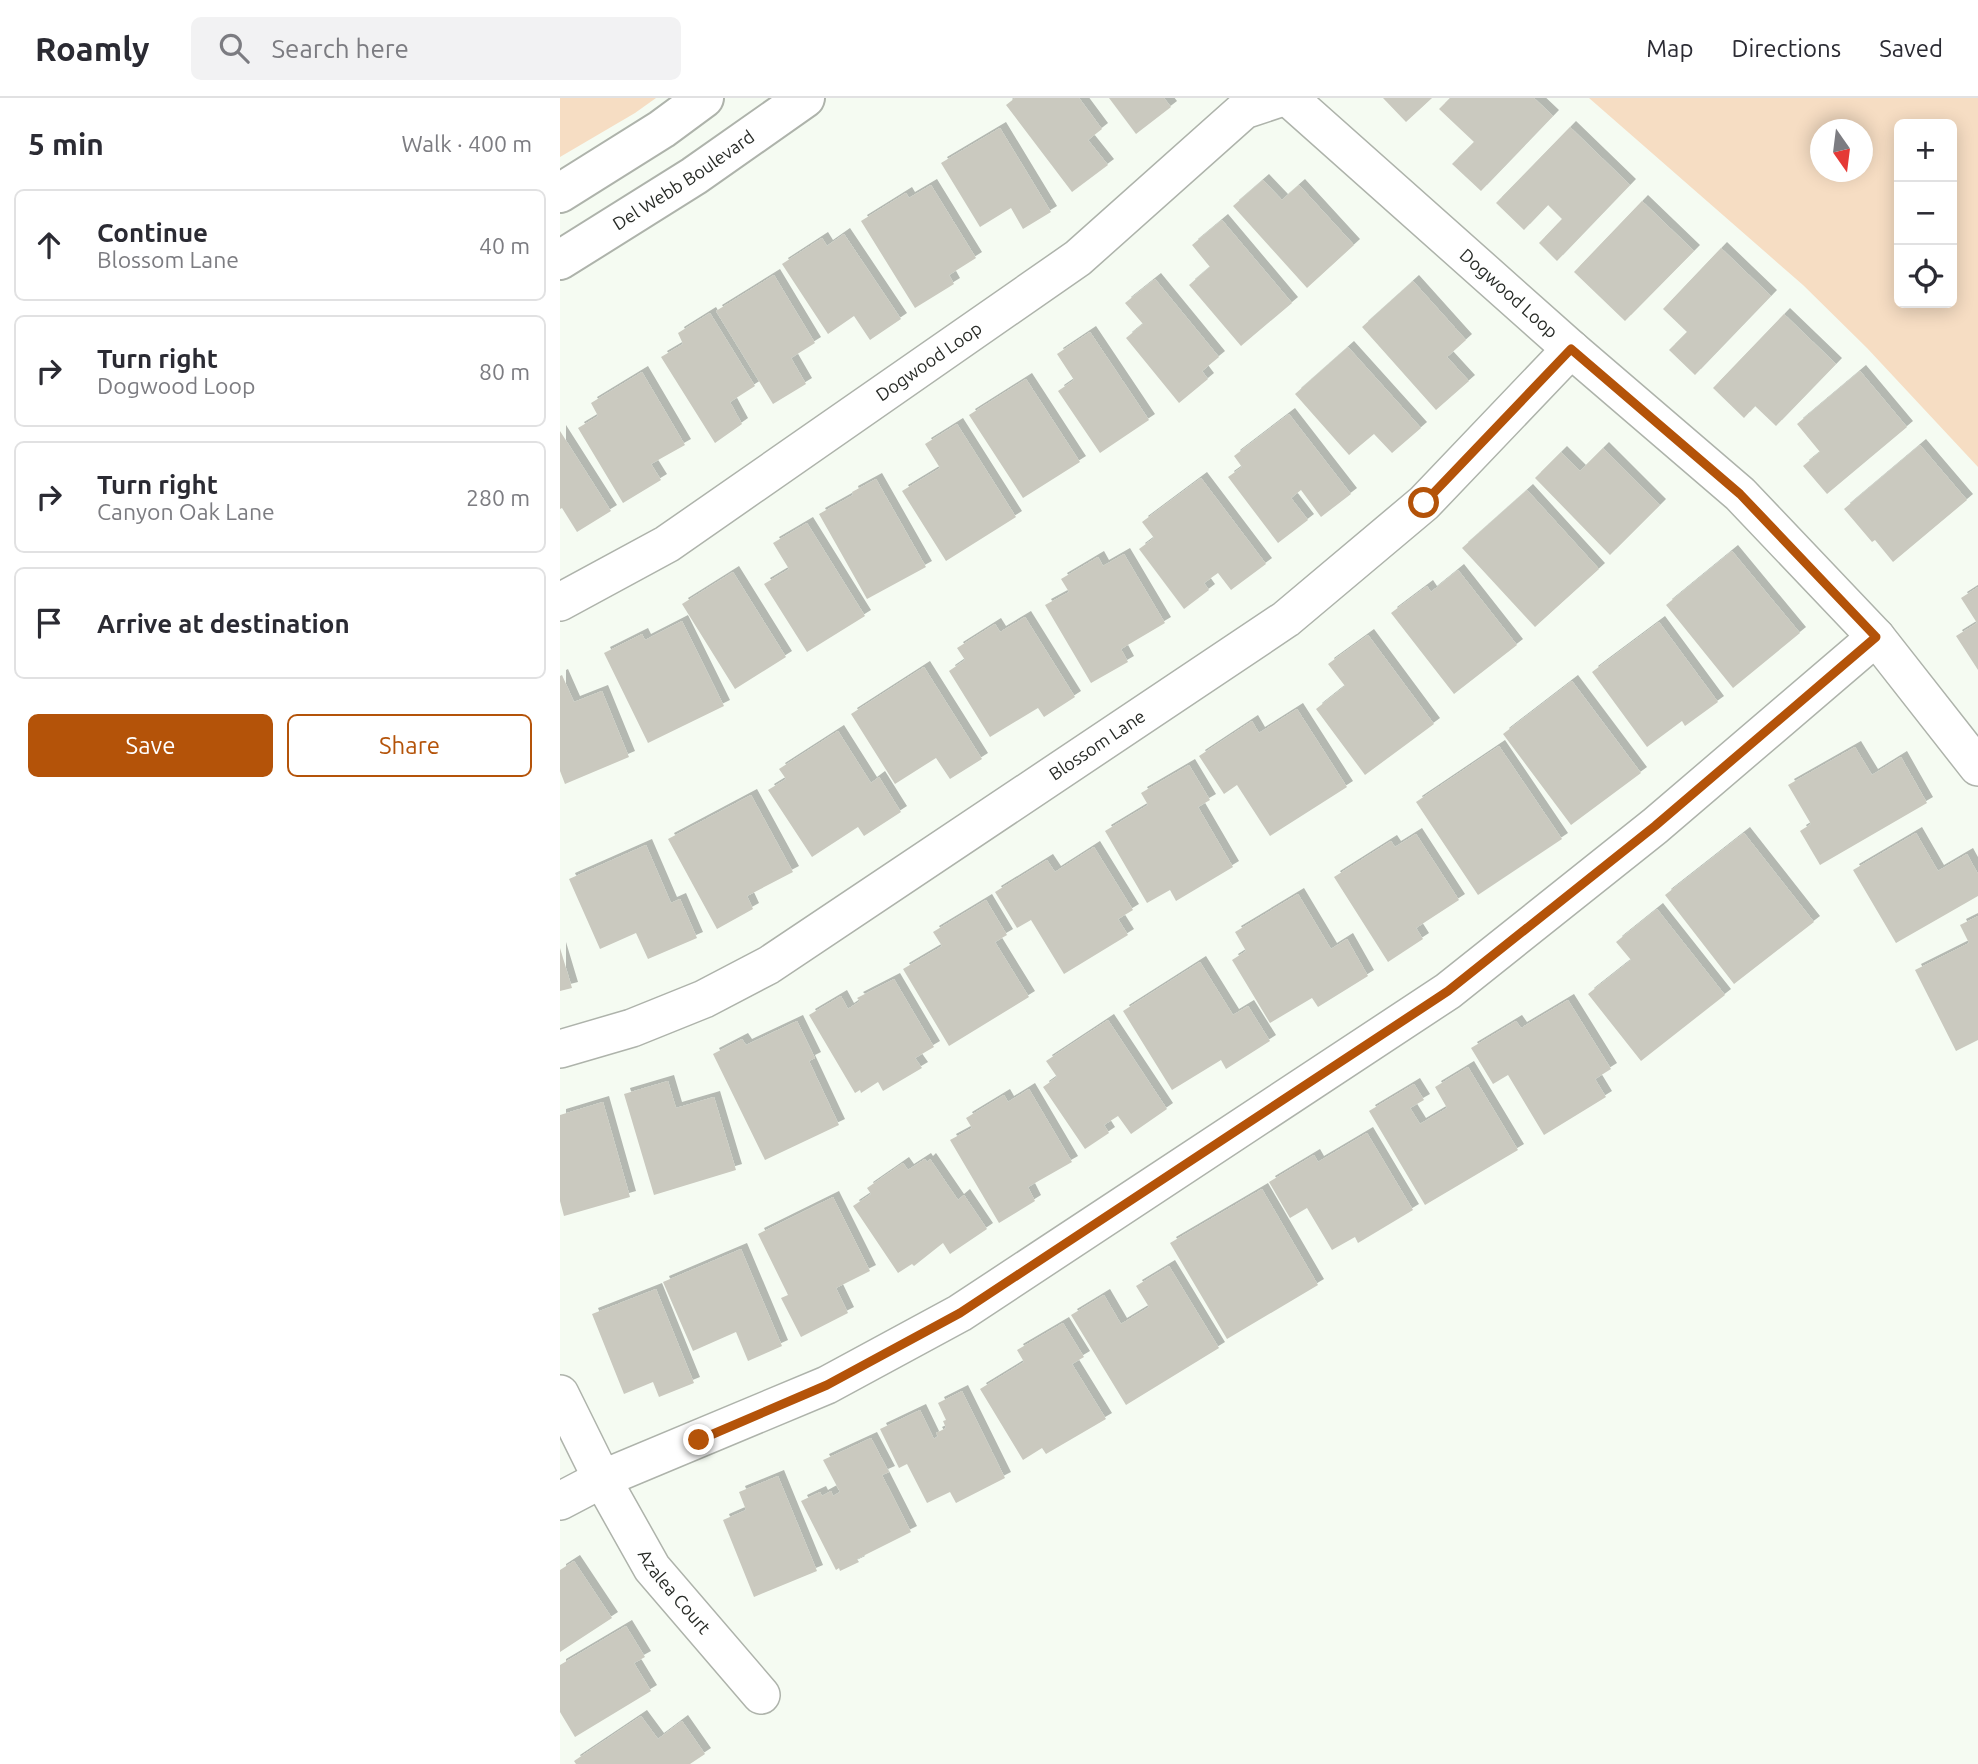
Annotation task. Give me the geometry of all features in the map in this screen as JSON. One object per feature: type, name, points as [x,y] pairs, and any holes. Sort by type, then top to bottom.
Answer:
[{"type":"street","points":[[560,193],[662,129],[704,98]]},
{"type":"street","name":"Del Webb Boulevard","points":[[560,260],[694,176],[805,98]]},
{"type":"street","name":"Dogwood Loop","points":[[560,602],[667,544],[1078,258],[1244,110],[1280,98]]},
{"type":"street","name":"Dogwood Loop","points":[[1289,98],[1571,349],[1740,494],[1876,637],[1978,767]]},
{"type":"street","name":"Blossom Lane","points":[[560,1049],[632,1028],[704,999],[769,965],[1286,619],[1424,503],[1571,349]]},
{"type":"street","points":[[560,1501],[602,1479],[827,1385],[960,1313],[1448,991],[1655,826],[1876,637]]},
{"type":"street","points":[[560,1394],[602,1479]]},
{"type":"street","name":"Azalea Court","points":[[602,1479],[652,1568],[761,1695]]},
{"type":"shaded area","points":[[560,98],[656,98],[560,157]]},
{"type":"shaded area","points":[[1589,98],[1978,98],[1978,467],[1867,348],[1803,285]]},
{"type":"building","points":[[1015,98],[1079,98],[1102,129],[1088,140],[1108,165],[1072,192],[1006,105]]},
{"type":"building","points":[[1109,98],[1164,98],[1171,107],[1136,134]]},
{"type":"building","points":[[1383,98],[1432,98],[1406,122]]},
{"type":"building","points":[[1450,98],[1534,98],[1553,116],[1481,191],[1452,164],[1474,142],[1439,109]]},
{"type":"building","points":[[1570,127],[1630,185],[1557,261],[1539,243],[1562,219],[1548,205],[1524,230],[1496,203]]},
{"type":"building","points":[[1000,128],[1051,212],[1023,229],[1011,208],[980,227],[941,163]]},
{"type":"building","points":[[1263,180],[1282,200],[1299,185],[1354,245],[1307,288],[1233,206]]},
{"type":"building","points":[[931,185],[976,258],[949,275],[954,284],[915,308],[861,221],[906,193],[909,198]]},
{"type":"building","points":[[1642,201],[1694,251],[1625,321],[1574,272]]},
{"type":"building","points":[[1222,220],[1292,303],[1241,346],[1189,285],[1210,267],[1192,245]]},
{"type":"building","points":[[844,234],[901,319],[870,340],[854,316],[828,334],[782,264],[822,238],[827,246]]},
{"type":"building","points":[[1721,248],[1771,296],[1695,375],[1669,350],[1687,332],[1663,309]]},
{"type":"building","points":[[774,275],[815,343],[791,358],[806,384],[773,404],[716,311]]},
{"type":"building","points":[[1155,279],[1219,357],[1202,371],[1208,379],[1179,403],[1126,338],[1143,324],[1125,303]]},
{"type":"building","points":[[1413,281],[1466,340],[1447,357],[1469,381],[1436,410],[1362,327]]},
{"type":"building","points":[[710,313],[755,386],[730,402],[742,424],[715,443],[661,357],[683,344],[678,333]]},
{"type":"building","points":[[1784,314],[1836,364],[1776,426],[1755,406],[1744,418],[1713,388]]},
{"type":"building","points":[[1090,332],[1149,420],[1100,453],[1058,391],[1074,380],[1057,354]]},
{"type":"building","points":[[1348,347],[1421,428],[1392,453],[1374,434],[1349,455],[1295,394]]},
{"type":"building","points":[[1860,371],[1907,427],[1827,494],[1803,466],[1820,452],[1797,424]]},
{"type":"building","points":[[642,372],[685,445],[651,464],[661,480],[623,503],[578,428],[598,416],[591,403]]},
{"type":"building","points":[[1026,379],[1080,462],[1023,498],[969,415]]},
{"type":"building","points":[[1289,414],[1351,494],[1321,517],[1301,490],[1291,498],[1308,520],[1278,543],[1228,477],[1242,467],[1234,456]]},
{"type":"building","points":[[957,424],[1016,517],[946,561],[902,491],[940,468],[925,444]]},
{"type":"building","points":[[560,431],[611,511],[577,532],[562,508],[560,509]]},
{"type":"building","points":[[1920,445],[1967,500],[1893,562],[1844,509]]},
{"type":"building","points":[[1603,448],[1660,505],[1610,555],[1535,478],[1561,452],[1580,471]]},
{"type":"building","points":[[1201,478],[1266,564],[1231,590],[1218,573],[1204,583],[1209,590],[1184,609],[1139,549],[1154,538],[1142,522]]},
{"type":"building","points":[[876,479],[926,567],[867,599],[819,514]]},
{"type":"building","points":[[1527,490],[1599,569],[1535,627],[1462,548]]},
{"type":"building","points":[[807,523],[865,616],[807,652],[764,584],[789,569],[773,543]]},
{"type":"building","points":[[1732,551],[1800,633],[1733,688],[1666,605]]},
{"type":"building","points":[[1124,554],[1165,623],[1121,649],[1128,662],[1091,683],[1045,605],[1069,592],[1061,579],[1098,557],[1103,566]]},
{"type":"building","points":[[1458,570],[1517,645],[1454,694],[1391,613],[1427,586],[1431,592]]},
{"type":"building","points":[[733,572],[786,657],[735,689],[682,604]]},
{"type":"building","points":[[1978,587],[1978,670],[1956,636],[1977,623],[1961,598]]},
{"type":"building","points":[[1025,617],[1075,697],[1044,717],[1038,708],[990,737],[949,671],[965,660],[957,648],[995,624],[1000,632]]},
{"type":"building","points":[[682,621],[724,706],[648,743],[604,653],[642,634],[645,640]]},
{"type":"building","points":[[1659,622],[1718,702],[1685,726],[1682,721],[1647,747],[1592,672]]},
{"type":"building","points":[[1368,635],[1434,724],[1365,775],[1316,709],[1345,686],[1328,664]]},
{"type":"building","points":[[924,667],[982,759],[950,779],[936,758],[895,784],[851,714]]},
{"type":"building","points":[[562,675],[574,702],[602,691],[629,757],[565,784],[560,771]]},
{"type":"building","points":[[1572,681],[1641,773],[1571,825],[1503,734]]},
{"type":"building","points":[[1297,709],[1347,787],[1270,836],[1237,785],[1224,794],[1199,756],[1252,721],[1259,733]]},
{"type":"building","points":[[838,731],[871,783],[879,777],[901,812],[864,836],[858,827],[812,857],[768,790],[786,779],[779,769]]},
{"type":"building","points":[[1499,746],[1562,839],[1478,895],[1416,802]]},
{"type":"building","points":[[1855,747],[1872,775],[1901,757],[1927,803],[1820,865],[1800,831],[1811,824],[1788,785]]},
{"type":"building","points":[[1189,765],[1210,800],[1198,807],[1233,867],[1176,901],[1170,890],[1147,903],[1105,831],[1148,805],[1141,793]]},
{"type":"building","points":[[751,795],[793,872],[747,896],[753,909],[717,929],[668,839]]},
{"type":"building","points":[[1744,833],[1814,922],[1734,984],[1665,895]]},
{"type":"building","points":[[1916,833],[1938,871],[1967,854],[1978,874],[1978,896],[1896,943],[1853,870]]},
{"type":"building","points":[[1416,834],[1459,900],[1416,928],[1423,939],[1388,962],[1334,877],[1391,841],[1395,847]]},
{"type":"building","points":[[646,845],[671,903],[680,899],[697,938],[648,959],[636,933],[600,949],[569,879]]},
{"type":"building","points":[[1094,847],[1133,910],[1118,919],[1128,935],[1064,974],[1031,920],[1017,928],[995,892],[1047,860],[1055,872]]},
{"type":"building","points":[[1298,894],[1331,949],[1347,939],[1368,976],[1318,1007],[1312,998],[1270,1023],[1232,960],[1246,951],[1235,932]]},
{"type":"building","points":[[986,900],[1007,935],[995,942],[1029,997],[949,1046],[903,969],[942,946],[933,932]]},
{"type":"building","points":[[1657,909],[1725,995],[1641,1061],[1588,994],[1631,960],[1616,942]]},
{"type":"building","points":[[1978,916],[1978,1040],[1956,1051],[1915,970],[1969,943],[1960,925]]},
{"type":"building","points":[[560,948],[572,988],[560,991]]},
{"type":"building","points":[[1200,962],[1233,1015],[1248,1006],[1270,1041],[1226,1069],[1221,1060],[1172,1090],[1123,1011]]},
{"type":"building","points":[[894,979],[934,1047],[915,1058],[922,1068],[883,1091],[878,1082],[861,1093],[860,1090],[855,1093],[809,1015],[841,996],[848,1009],[860,1001],[857,998]]},
{"type":"building","points":[[1568,1000],[1611,1069],[1595,1079],[1606,1097],[1544,1135],[1508,1075],[1493,1084],[1471,1048],[1516,1021],[1521,1028]]},
{"type":"building","points":[[1108,1020],[1167,1109],[1131,1134],[1118,1116],[1104,1125],[1109,1133],[1085,1149],[1043,1087],[1057,1077],[1046,1061]]},
{"type":"building","points":[[797,1021],[815,1058],[809,1061],[839,1125],[765,1160],[713,1054],[742,1039],[746,1045]]},
{"type":"building","points":[[1468,1067],[1518,1150],[1425,1205],[1369,1111],[1414,1084],[1424,1100],[1410,1108],[1420,1124],[1447,1108],[1435,1087]]},
{"type":"building","points":[[668,1081],[676,1108],[714,1097],[736,1170],[654,1195],[624,1094]]},
{"type":"building","points":[[1029,1089],[1072,1162],[1028,1187],[1035,1201],[999,1223],[950,1140],[972,1128],[966,1118],[1004,1095],[1008,1102]]},
{"type":"building","points":[[603,1102],[630,1197],[564,1216],[560,1201],[560,1115]]},
{"type":"building","points":[[1367,1133],[1413,1210],[1358,1243],[1355,1237],[1332,1250],[1307,1208],[1290,1218],[1269,1182],[1314,1155],[1318,1162]]},
{"type":"building","points":[[925,1159],[927,1162],[930,1159],[958,1200],[964,1195],[987,1229],[950,1254],[943,1243],[914,1266],[912,1264],[898,1273],[853,1206],[871,1194],[867,1188],[903,1163],[908,1170]]},
{"type":"building","points":[[1262,1189],[1318,1285],[1227,1339],[1170,1243]]},
{"type":"building","points":[[833,1197],[870,1271],[836,1288],[848,1313],[801,1337],[781,1298],[788,1295],[758,1234]]},
{"type":"building","points":[[741,1249],[782,1346],[748,1361],[736,1332],[693,1351],[663,1282]]},
{"type":"building","points":[[1169,1266],[1219,1348],[1126,1405],[1071,1315],[1104,1295],[1121,1324],[1149,1307],[1136,1286]]},
{"type":"building","points":[[656,1289],[694,1383],[659,1397],[653,1382],[624,1394],[592,1314]]},
{"type":"building","points":[[1063,1323],[1084,1357],[1072,1364],[1106,1419],[1046,1454],[1042,1448],[1023,1460],[980,1389],[1024,1362],[1017,1350]]},
{"type":"building","points":[[962,1391],[1005,1478],[956,1503],[950,1492],[927,1503],[907,1464],[899,1468],[880,1429],[920,1410],[934,1439],[938,1436],[936,1433],[946,1428],[943,1421],[946,1420],[938,1403]]},
{"type":"building","points":[[871,1438],[889,1472],[882,1475],[911,1532],[857,1559],[859,1562],[840,1571],[839,1568],[836,1570],[801,1501],[820,1492],[822,1496],[831,1491],[833,1496],[840,1492],[823,1460]]},
{"type":"building","points":[[778,1476],[817,1571],[754,1597],[723,1520],[746,1510],[739,1492]]},
{"type":"building","points":[[574,1561],[612,1618],[560,1652],[560,1570]]},
{"type":"building","points":[[626,1626],[645,1657],[634,1663],[651,1691],[575,1737],[560,1712],[560,1665]]},
{"type":"building","points":[[641,1716],[658,1739],[682,1721],[705,1754],[690,1764],[576,1764],[574,1761]]},
{"type":"route","points":[[699,1440],[827,1385],[960,1313],[1448,991],[1655,826],[1876,637],[1740,494],[1571,349],[1424,503]]}]
